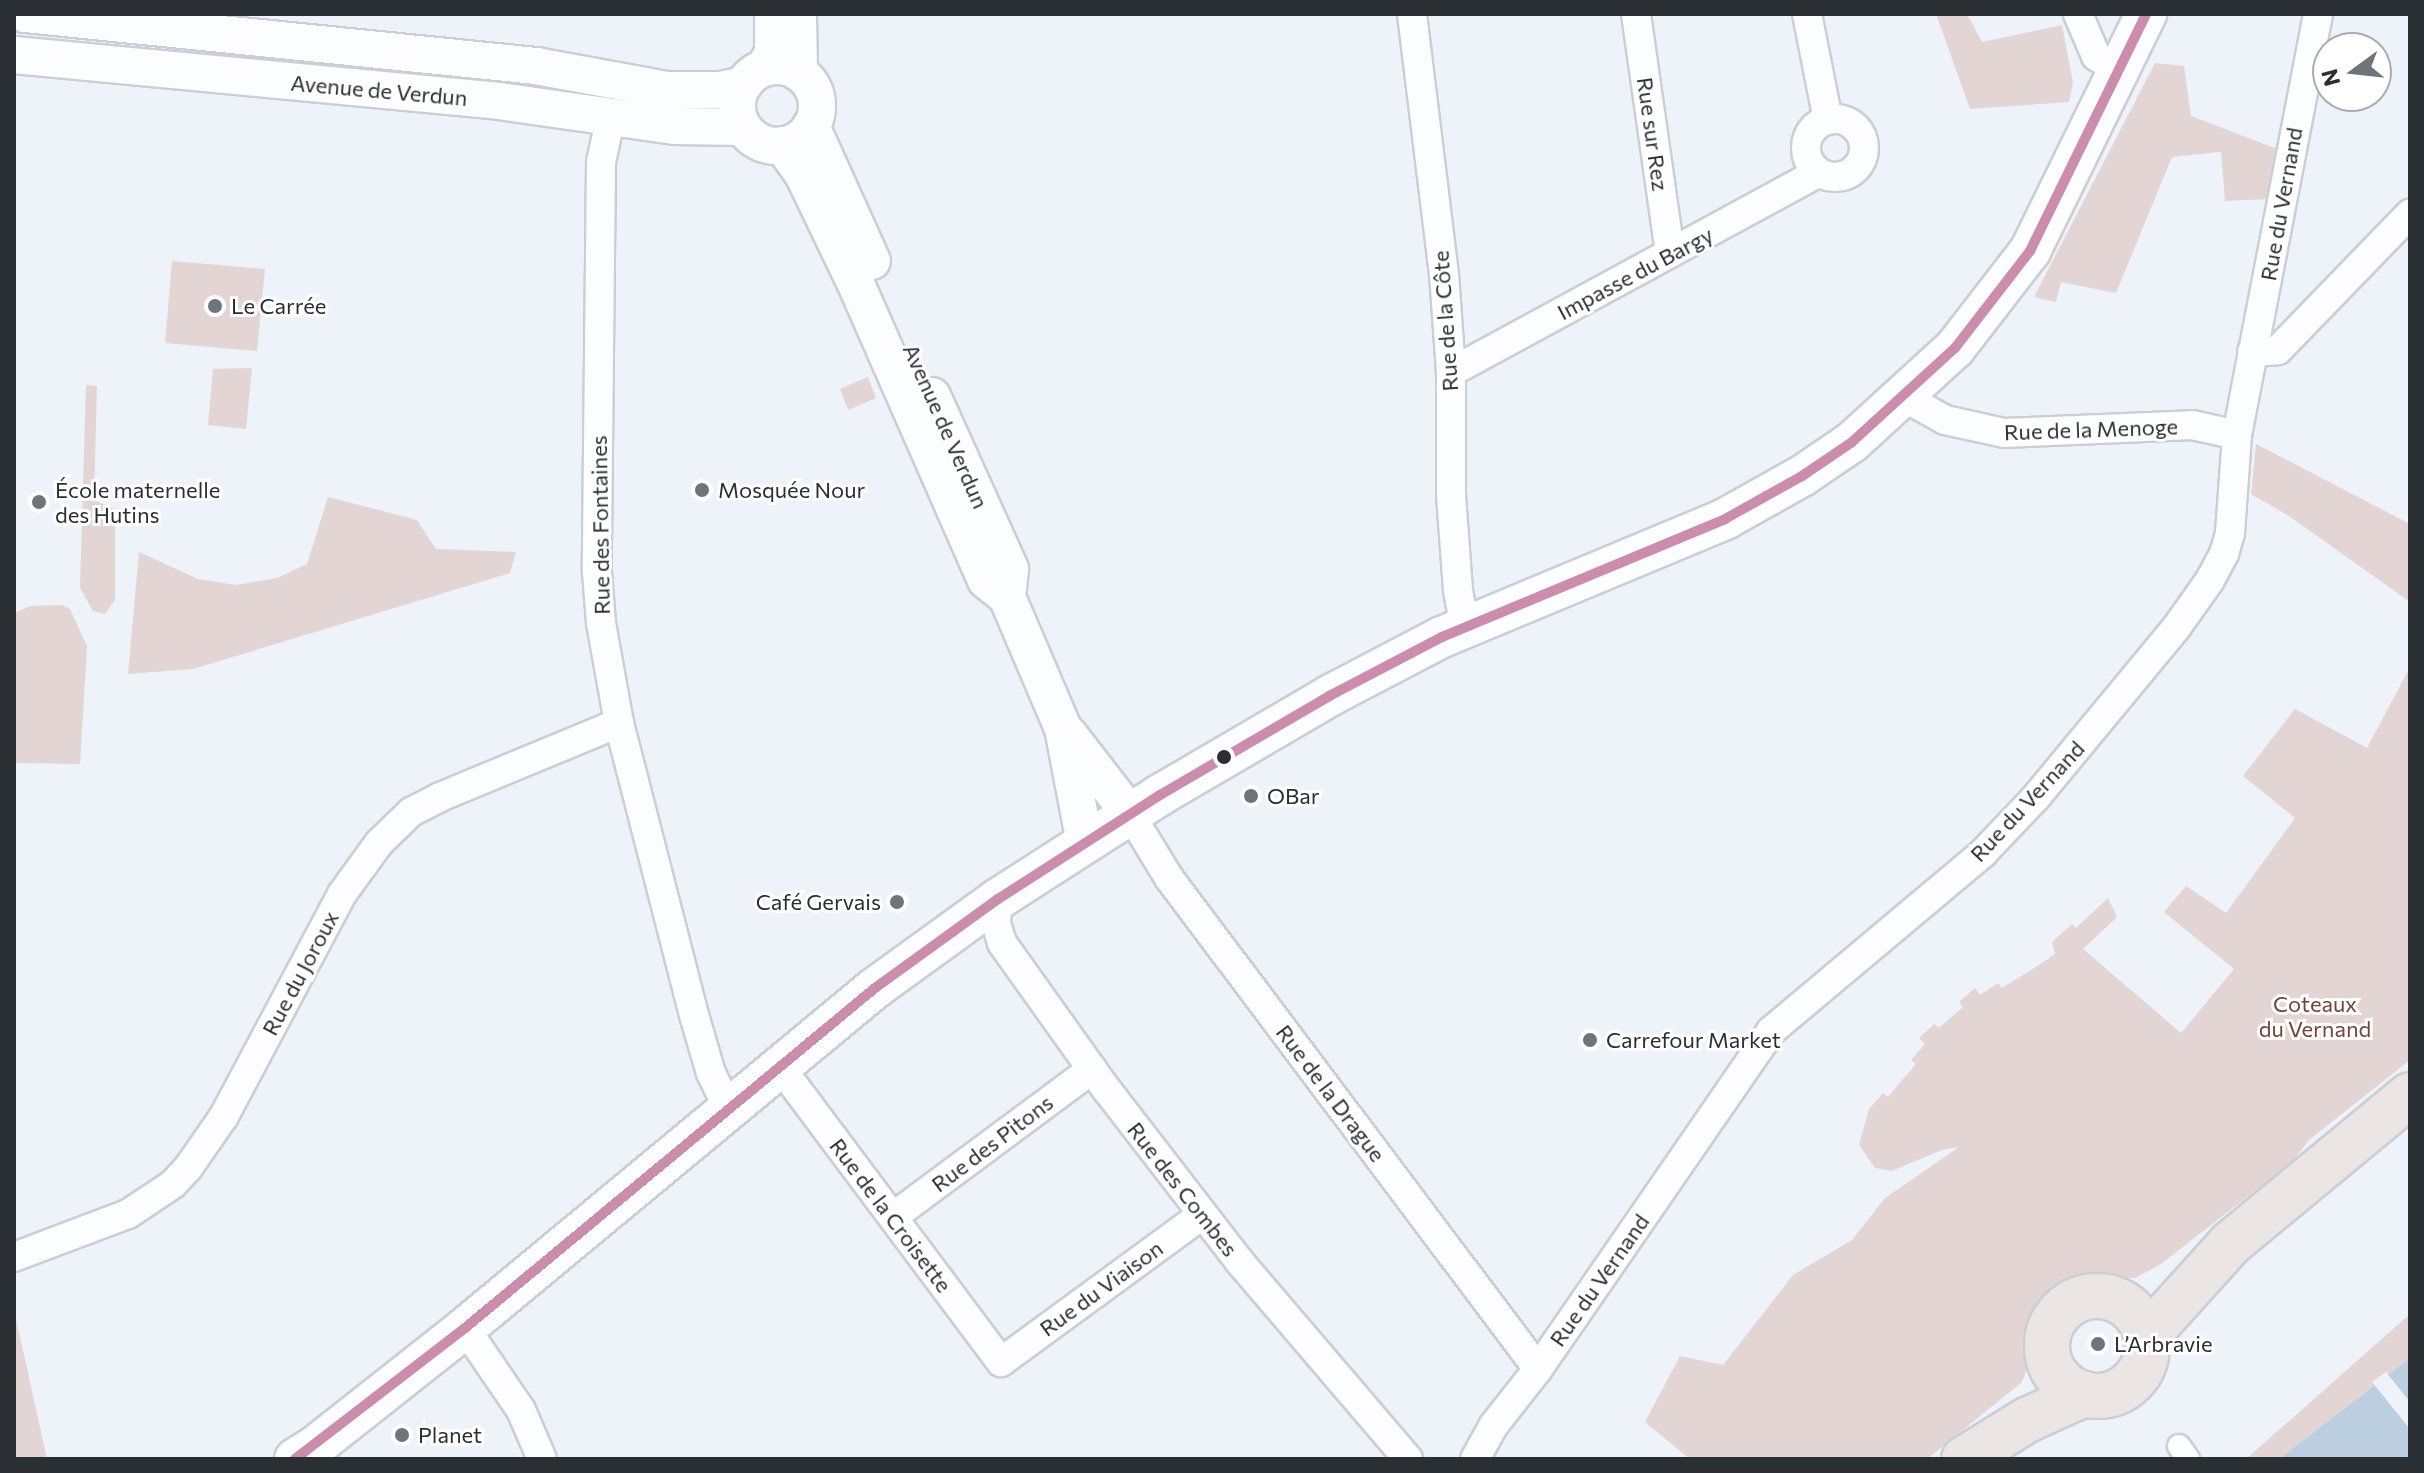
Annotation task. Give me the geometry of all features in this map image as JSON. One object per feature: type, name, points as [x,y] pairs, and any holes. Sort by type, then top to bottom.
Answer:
[{"type":"main road","points":[[295,1459],[465,1328],[875,988],[998,899],[1130,814],[1331,695],[1417,649],[1734,514],[1832,456],[1904,397],[1974,326],[2030,251],[2146,14]]},
{"type":"main road","points":[[2135,1320],[2410,1095]]},
{"type":"main road","points":[[2095,1296],[2135,1320],[2144,1360],[2133,1380],[2114,1392],[2084,1394],[2027,1420],[1967,1457],[2032,1385],[2048,1357],[2050,1328],[2068,1305],[2095,1296]]},
{"type":"main road","points":[[2048,1357],[2061,1380],[2084,1394]]},
{"type":"street","name":"Avenue de Verdun","points":[[25,14],[536,66],[658,89],[713,90],[769,75]]},
{"type":"street","points":[[769,75],[773,53],[773,14]]},
{"type":"street","points":[[769,75],[816,97],[816,112],[797,135],[758,141],[743,127],[737,108],[769,75],[798,14]]},
{"type":"street","name":"Rue de la Côte","points":[[1412,14],[1444,274],[1451,372],[1451,495],[1458,590],[1465,628]]},
{"type":"street","name":"Rue sur Rez","points":[[1636,14],[1670,253]]},
{"type":"street","points":[[1807,14],[1828,120]]},
{"type":"street","points":[[2078,14],[2096,56],[2119,71]]},
{"type":"street","name":"Rue du Vernand","points":[[1475,1459],[1494,1425],[1538,1369],[1771,1031],[1983,853],[2037,796],[2176,628],[2224,554],[2231,522],[2237,435],[2318,14]]},
{"type":"street","name":"Avenue de Verdun","points":[[14,55],[483,100],[674,126],[743,127]]},
{"type":"street","name":"Rue des Fontaines","points":[[611,116],[601,162],[597,572],[602,635],[619,723],[711,1073],[729,1110]]},
{"type":"street","points":[[1841,119],[1856,128],[1864,143],[1864,154],[1859,165],[1846,176],[1834,178],[1818,173],[1807,159],[1806,142],[1814,128],[1828,120],[1841,119]]},
{"type":"street","name":"Avenue de Verdun","points":[[797,135],[803,174],[856,284],[986,580],[1007,597],[1063,728],[1085,843]]},
{"type":"street","name":"Impasse du Bargy","points":[[1451,372],[1818,173]]},
{"type":"street","points":[[2252,352],[2278,350],[2410,214]]},
{"type":"street","name":"Rue de la Menoge","points":[[1904,397],[1945,420],[2004,433],[2192,425],[2237,435]]},
{"type":"street","name":"Rue du Joroux","points":[[14,1257],[128,1214],[173,1184],[188,1168],[224,1116],[342,894],[379,843],[411,812],[619,723]]},
{"type":"street","name":"Avenue de Verdun","points":[[1063,728],[1130,814]]},
{"type":"street","name":"Rue de la Drague","points":[[1130,814],[1169,878],[1538,1369]]},
{"type":"street","name":"Rue des Combes","points":[[998,899],[996,923],[1002,943],[1092,1069],[1202,1215],[1408,1459]]},
{"type":"street","name":"Rue de la Croisette","points":[[781,1068],[1001,1362]]},
{"type":"street","name":"Rue des Pitons","points":[[893,1217],[1092,1069]]},
{"type":"street","name":"Rue du Viaison","points":[[1001,1362],[1202,1215]]},
{"type":"street","points":[[465,1328],[521,1410],[542,1459]]},
{"type":"green space","points":[[1936,14],[1967,14],[1982,42],[2062,25],[2073,83],[2069,102],[1970,109]]},
{"type":"green space","points":[[2155,63],[2184,66],[2191,116],[2277,149],[2268,199],[2225,201],[2221,152],[2172,157],[2116,293],[2061,282],[2056,302],[2034,297]]},
{"type":"green space","name":"Le Carrée","points":[[172,261],[265,269],[257,351],[165,343]]},
{"type":"green space","points":[[252,368],[246,429],[208,425],[213,369]]},
{"type":"green space","points":[[868,377],[876,398],[848,410],[840,389]]},
{"type":"green space","points":[[86,385],[97,386],[94,500],[115,509],[115,600],[105,614],[93,611],[80,588]]},
{"type":"green space","points":[[2256,444],[2410,524],[2410,602],[2289,516],[2251,494]]},
{"type":"green space","points":[[328,497],[417,520],[436,549],[516,552],[510,573],[193,669],[128,674],[139,552],[198,579],[236,585],[277,578],[307,564]]},
{"type":"green space","points":[[62,605],[70,609],[87,646],[80,764],[14,763],[14,613],[31,606]]},
{"type":"green space","name":"Coteaux du Vernand","points":[[2410,667],[2410,1060],[2309,1140],[2293,1161],[2161,1264],[2135,1278],[2070,1279],[2054,1288],[2034,1307],[2029,1332],[2030,1364],[2021,1383],[1927,1459],[1690,1459],[1645,1422],[1680,1356],[1723,1365],[1793,1275],[1852,1240],[1885,1198],[1959,1147],[1942,1150],[1892,1171],[1875,1168],[1859,1145],[1869,1109],[1883,1093],[1888,1097],[1916,1064],[1911,1060],[1925,1044],[1919,1038],[1934,1024],[1939,1028],[1963,1007],[1959,1002],[1975,988],[1980,995],[1998,983],[2002,988],[2039,965],[2055,954],[2052,942],[2072,924],[2076,928],[2108,898],[2117,917],[2083,949],[2181,1033],[2234,969],[2164,912],[2186,886],[2226,913],[2295,818],[2243,776],[2295,709],[2367,748]]},
{"type":"green space","points":[[14,1311],[24,1355],[47,1459],[14,1459]]},
{"type":"green space","points":[[2410,1314],[2410,1358],[2279,1459],[2246,1459]]},
{"type":"water","points":[[2410,1358],[2410,1459],[2279,1459]]},
{"type":"pier","points":[[2386,1372],[2410,1402],[2410,1429],[2372,1382]]},
{"type":"transit line","points":[[295,1459],[465,1328],[875,988],[998,899],[1160,795],[1331,695],[1442,637],[1725,519],[1802,476],[1852,442],[1955,348],[2030,251],[2146,14]]},
{"type":"place","name":"Le Carrée","points":[[215,306]]},
{"type":"place","name":"Mosquée Nour","points":[[702,490]]},
{"type":"place","name":"École maternelle des Hutins","points":[[39,502]]},
{"type":"place","name":"OBar","points":[[1251,796]]},
{"type":"place","name":"Café Gervais","points":[[897,902]]},
{"type":"place","name":"Carrefour Market","points":[[1590,1040]]},
{"type":"place","name":"L’Arbravie","points":[[2098,1344]]},
{"type":"place","name":"Planet","points":[[402,1435]]}]
